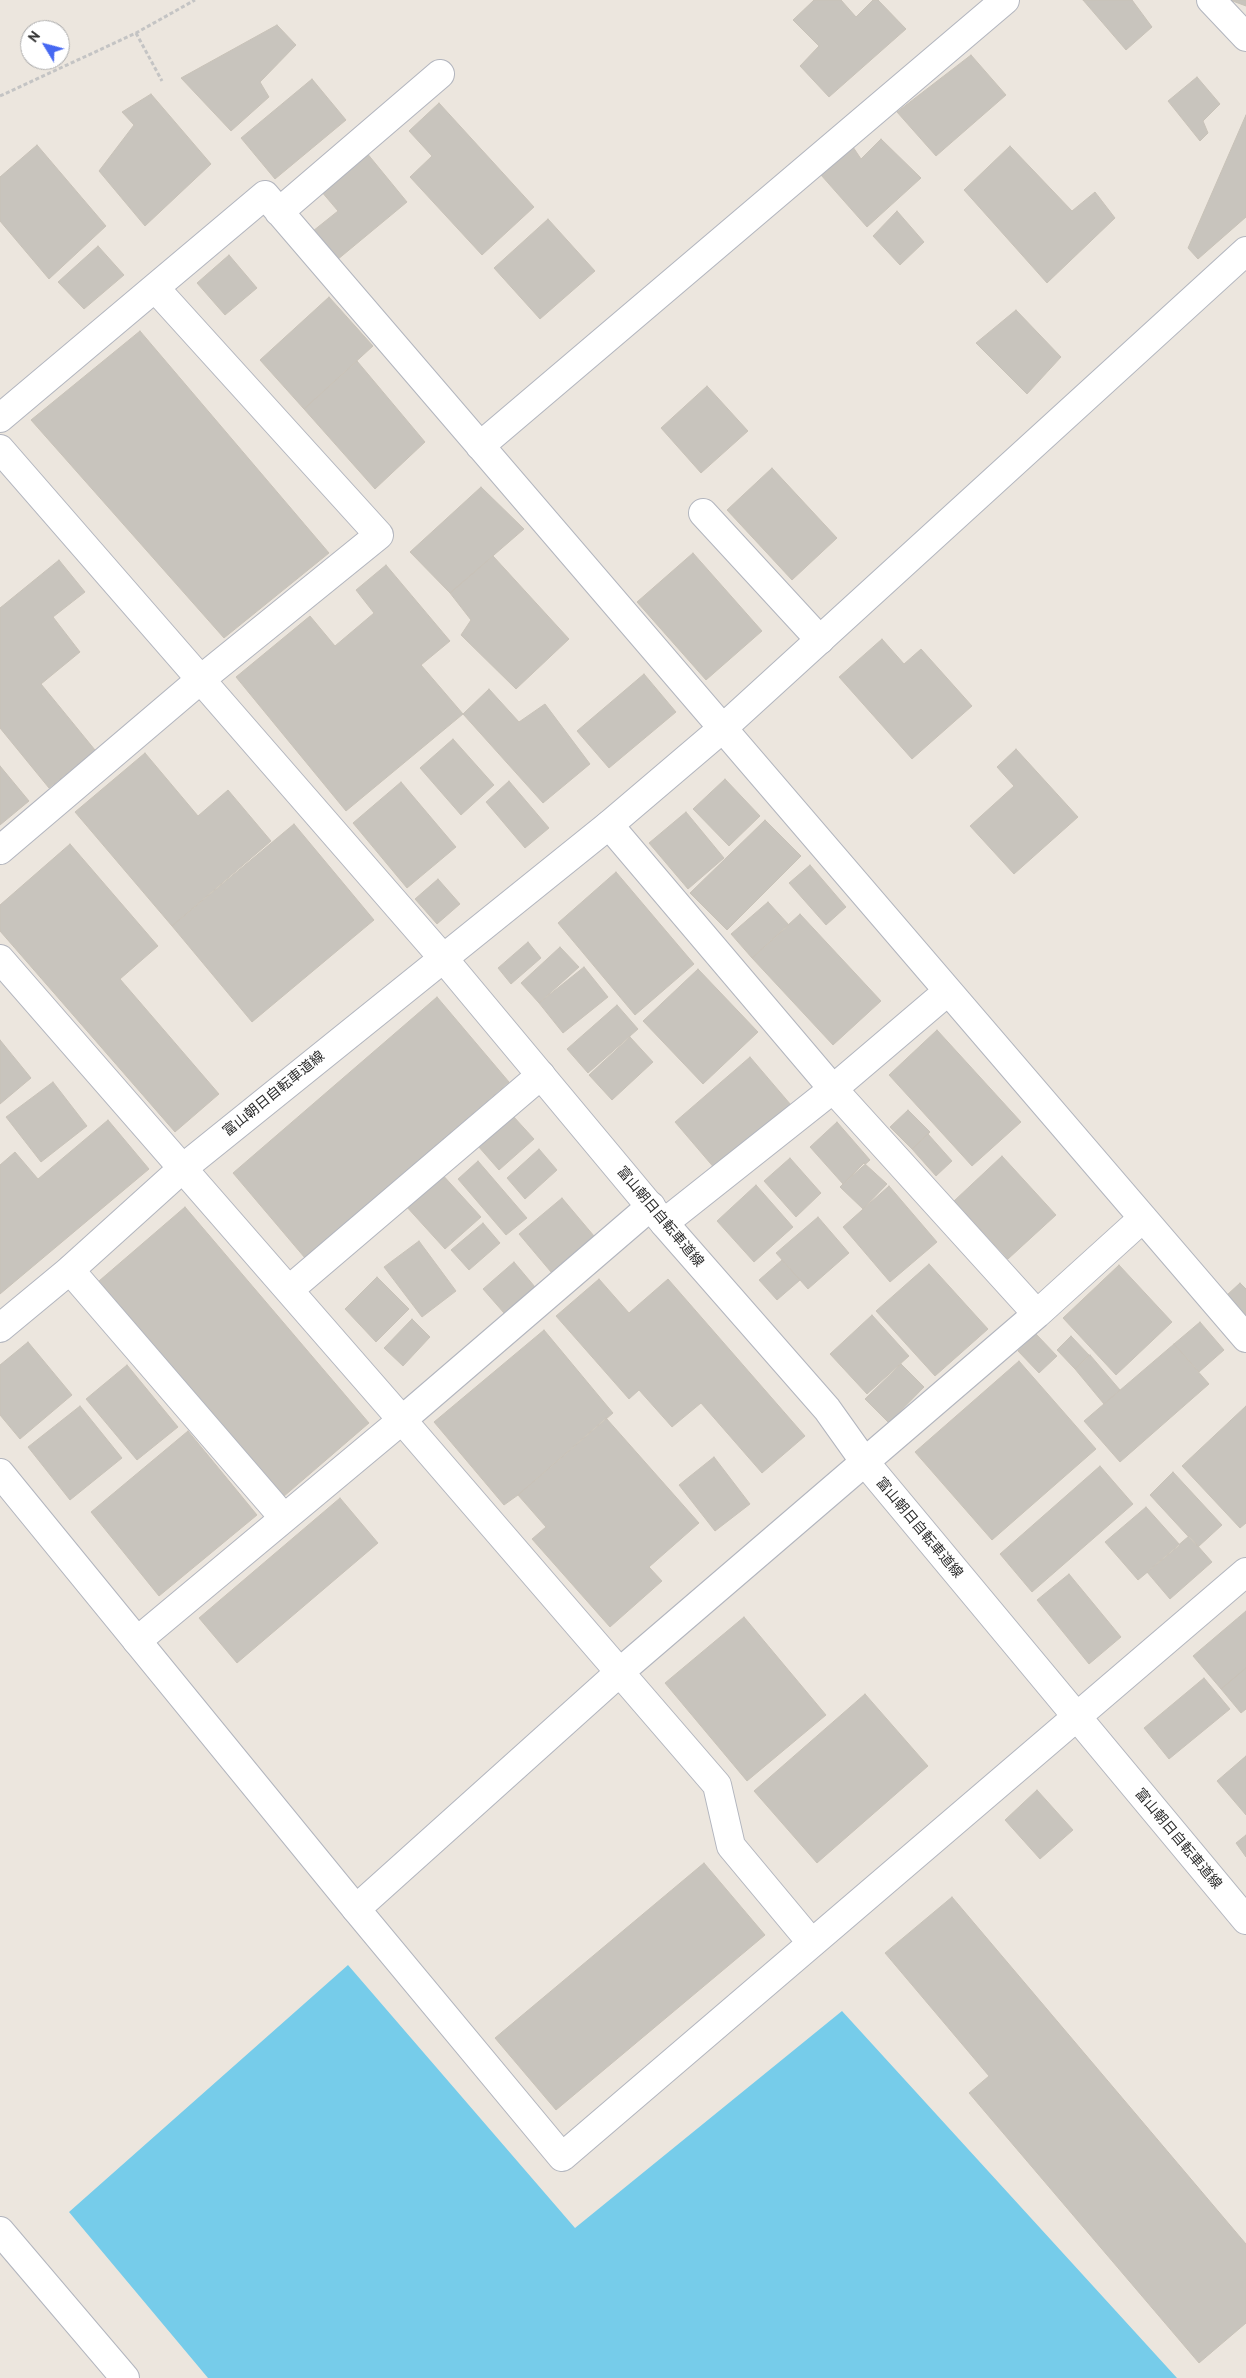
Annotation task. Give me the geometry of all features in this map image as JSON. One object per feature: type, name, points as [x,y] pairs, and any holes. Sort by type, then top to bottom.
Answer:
[{"type":"street","points":[[480,446],[1005,0]]},
{"type":"street","points":[[1211,0],[1246,38]]},
{"type":"street","points":[[279,212],[440,74]]},
{"type":"street","points":[[0,418],[156,289],[265,195],[1246,1338]]},
{"type":"street","points":[[0,448],[443,958],[608,825],[723,728],[1246,251]]},
{"type":"street","points":[[0,850],[200,680],[379,535],[156,289]]},
{"type":"street","points":[[703,513],[820,640]]},
{"type":"street","points":[[608,825],[833,1088],[1037,1314]]},
{"type":"street","name":"富山朝日自転車道線","points":[[0,1328],[70,1270],[183,1168],[443,958],[658,1215],[827,1409],[864,1461],[1075,1717],[1246,1920]]},
{"type":"street","points":[[0,959],[290,1289],[717,1785],[731,1846],[811,1942]]},
{"type":"street","points":[[137,1641],[402,1420],[658,1215],[833,1088],[948,992]]},
{"type":"street","points":[[290,1289],[541,1075]]},
{"type":"street","points":[[356,1909],[620,1671],[1037,1314],[1143,1218]]},
{"type":"street","points":[[70,1270],[284,1518]]},
{"type":"street","points":[[0,1473],[356,1909],[562,2157],[811,1942],[1246,1572]]},
{"type":"street","points":[[0,2231],[125,2378]]},
{"type":"path","points":[[0,96],[136,33],[195,0]]},
{"type":"path","points":[[136,33],[162,81]]},
{"type":"water","points":[[348,1965],[575,2228],[842,2011],[1177,2378],[208,2378],[69,2212]]},
{"type":"building","points":[[814,0],[841,0],[856,17],[873,0],[878,0],[906,29],[829,97],[800,66],[819,46],[793,20]]},
{"type":"building","points":[[1083,0],[1132,0],[1152,27],[1126,50]]},
{"type":"building","points":[[1230,0],[1246,0],[1246,6]]},
{"type":"building","points":[[277,25],[296,45],[260,82],[269,97],[231,131],[181,78]]},
{"type":"building","points":[[971,55],[1006,95],[936,156],[897,112]]},
{"type":"building","points":[[1197,77],[1220,104],[1203,121],[1208,133],[1200,141],[1168,101]]},
{"type":"building","points":[[312,79],[346,120],[275,179],[241,138]]},
{"type":"building","points":[[151,94],[211,164],[145,226],[99,171],[134,125],[122,112]]},
{"type":"building","points":[[439,103],[534,207],[482,255],[410,177],[432,156],[409,131]]},
{"type":"building","points":[[1246,115],[1246,217],[1198,259],[1188,248]]},
{"type":"building","points":[[881,139],[921,178],[867,227],[821,175],[853,147],[861,159]]},
{"type":"building","points":[[37,145],[106,226],[49,279],[0,221],[0,177]]},
{"type":"building","points":[[1010,146],[1072,211],[1095,192],[1115,218],[1047,283],[964,190]]},
{"type":"building","points":[[366,152],[407,202],[337,260],[313,231],[338,211],[321,191]]},
{"type":"building","points":[[897,211],[924,242],[900,265],[873,236]]},
{"type":"building","points":[[548,219],[595,271],[540,319],[494,268]]},
{"type":"building","points":[[98,246],[124,275],[84,309],[58,282]]},
{"type":"building","points":[[229,255],[257,288],[225,315],[197,283]]},
{"type":"building","points":[[329,297],[373,346],[304,409],[260,360]]},
{"type":"building","points":[[1016,310],[1061,357],[1027,394],[976,343]]},
{"type":"building","points":[[140,331],[329,553],[224,638],[31,420]]},
{"type":"building","points":[[357,361],[425,442],[375,489],[304,409]]},
{"type":"building","points":[[707,386],[748,431],[701,473],[661,428]]},
{"type":"building","points":[[772,468],[837,538],[792,580],[727,510]]},
{"type":"building","points":[[481,487],[524,529],[450,593],[410,552]]},
{"type":"building","points":[[693,553],[762,631],[706,680],[637,602]]},
{"type":"building","points":[[493,556],[569,639],[516,689],[461,635],[471,620],[450,593]]},
{"type":"building","points":[[59,560],[85,592],[53,617],[80,652],[41,684],[95,750],[49,788],[0,728],[0,608]]},
{"type":"building","points":[[386,565],[450,641],[421,665],[463,714],[346,811],[236,677],[310,616],[335,646],[374,613],[356,590]]},
{"type":"building","points":[[882,639],[904,664],[921,649],[972,706],[912,759],[839,677]]},
{"type":"building","points":[[644,674],[676,712],[609,768],[577,731]]},
{"type":"building","points":[[489,689],[519,722],[545,704],[590,764],[543,803],[463,714]]},
{"type":"building","points":[[453,739],[494,785],[461,815],[420,768]]},
{"type":"building","points":[[1016,749],[1078,817],[1014,874],[970,826],[1014,786],[997,767]]},
{"type":"building","points":[[145,753],[198,816],[228,790],[271,841],[172,926],[75,812]]},
{"type":"building","points":[[0,766],[29,801],[0,825]]},
{"type":"building","points":[[725,779],[760,816],[729,846],[693,809]]},
{"type":"building","points":[[509,781],[549,828],[525,848],[486,802]]},
{"type":"building","points":[[401,782],[456,847],[407,888],[353,823]]},
{"type":"building","points":[[686,812],[724,858],[688,889],[649,843]]},
{"type":"building","points":[[765,820],[801,856],[727,930],[690,893]]},
{"type":"building","points":[[294,824],[374,920],[252,1022],[172,926]]},
{"type":"building","points":[[70,844],[158,946],[120,979],[219,1094],[175,1132],[0,931],[0,905]]},
{"type":"building","points":[[810,865],[846,907],[826,925],[789,883]]},
{"type":"building","points":[[616,872],[694,964],[635,1015],[558,923]]},
{"type":"building","points":[[438,879],[460,904],[437,924],[415,899]]},
{"type":"building","points":[[768,902],[789,925],[752,958],[731,934]]},
{"type":"building","points":[[800,914],[881,1001],[833,1045],[752,958]]},
{"type":"building","points":[[528,942],[541,958],[511,984],[498,968]]},
{"type":"building","points":[[560,947],[579,967],[539,1003],[521,983]]},
{"type":"building","points":[[584,967],[608,997],[563,1033],[539,1003]]},
{"type":"building","points":[[698,969],[758,1032],[703,1084],[643,1021]]},
{"type":"building","points":[[437,997],[509,1082],[305,1258],[233,1173]]},
{"type":"building","points":[[617,1005],[638,1029],[588,1073],[567,1049]]},
{"type":"building","points":[[937,1030],[1021,1122],[972,1166],[889,1075]]},
{"type":"building","points":[[630,1037],[653,1062],[612,1100],[589,1075]]},
{"type":"building","points":[[0,1040],[31,1078],[0,1104]]},
{"type":"building","points":[[750,1057],[791,1105],[716,1170],[675,1122]]},
{"type":"building","points":[[53,1082],[87,1126],[41,1162],[6,1117]]},
{"type":"building","points":[[908,1110],[930,1132],[912,1149],[890,1127]]},
{"type":"building","points":[[513,1116],[534,1139],[499,1170],[478,1146]]},
{"type":"building","points":[[108,1120],[149,1169],[0,1294],[0,1165],[15,1152],[38,1179]]},
{"type":"building","points":[[837,1122],[870,1160],[843,1184],[810,1147]]},
{"type":"building","points":[[928,1134],[952,1161],[936,1176],[912,1149]]},
{"type":"building","points":[[539,1149],[557,1170],[525,1199],[507,1178]]},
{"type":"building","points":[[1002,1156],[1056,1215],[1008,1259],[954,1201]]},
{"type":"building","points":[[790,1158],[821,1193],[796,1217],[764,1181]]},
{"type":"building","points":[[478,1161],[527,1218],[506,1235],[458,1179]]},
{"type":"building","points":[[864,1163],[887,1184],[863,1209],[840,1187]]},
{"type":"building","points":[[440,1172],[481,1217],[445,1249],[405,1205]]},
{"type":"building","points":[[756,1185],[793,1227],[754,1262],[717,1221]]},
{"type":"building","points":[[889,1186],[937,1242],[890,1282],[843,1227]]},
{"type":"building","points":[[562,1198],[594,1236],[551,1272],[519,1234]]},
{"type":"building","points":[[185,1207],[369,1423],[283,1497],[99,1281]]},
{"type":"building","points":[[818,1217],[849,1253],[808,1289],[776,1253]]},
{"type":"building","points":[[483,1223],[500,1243],[469,1270],[451,1250]]},
{"type":"building","points":[[419,1241],[456,1291],[422,1317],[384,1267]]},
{"type":"building","points":[[782,1260],[800,1280],[777,1300],[759,1280]]},
{"type":"building","points":[[514,1262],[535,1287],[504,1313],[483,1289]]},
{"type":"building","points":[[929,1264],[988,1329],[935,1376],[876,1311]]},
{"type":"building","points":[[1119,1265],[1172,1322],[1116,1375],[1063,1318]]},
{"type":"building","points":[[377,1277],[409,1309],[376,1342],[345,1309]]},
{"type":"building","points":[[599,1279],[629,1313],[668,1279],[805,1436],[762,1473],[701,1403],[672,1427],[639,1390],[629,1399],[556,1316]]},
{"type":"building","points":[[1240,1283],[1246,1289],[1246,1315],[1227,1295]]},
{"type":"building","points":[[872,1315],[909,1356],[867,1394],[830,1354]]},
{"type":"building","points":[[412,1319],[430,1337],[403,1366],[384,1348]]},
{"type":"building","points":[[1200,1322],[1224,1350],[1199,1372],[1174,1344]]},
{"type":"building","points":[[544,1330],[613,1413],[504,1505],[434,1422]]},
{"type":"building","points":[[1036,1334],[1057,1356],[1039,1373],[1018,1351]]},
{"type":"building","points":[[1071,1336],[1089,1355],[1075,1369],[1057,1350]]},
{"type":"building","points":[[28,1342],[72,1395],[20,1439],[0,1415],[0,1365]]},
{"type":"building","points":[[1174,1344],[1209,1384],[1120,1462],[1084,1421]]},
{"type":"building","points":[[1090,1355],[1120,1390],[1104,1404],[1075,1369]]},
{"type":"building","points":[[1019,1361],[1096,1449],[992,1540],[915,1452]]},
{"type":"building","points":[[901,1364],[924,1387],[889,1423],[865,1399]]},
{"type":"building","points":[[127,1365],[178,1427],[137,1460],[86,1399]]},
{"type":"building","points":[[80,1406],[122,1458],[70,1500],[28,1447]]},
{"type":"building","points":[[1246,1406],[1246,1523],[1240,1528],[1182,1466]]},
{"type":"building","points":[[606,1418],[699,1523],[649,1567],[662,1581],[610,1627],[532,1539],[546,1527],[518,1495]]},
{"type":"building","points":[[188,1431],[257,1515],[159,1596],[91,1512]]},
{"type":"building","points":[[714,1457],[750,1504],[715,1531],[679,1485]]},
{"type":"building","points":[[1100,1466],[1133,1504],[1032,1592],[1000,1554]]},
{"type":"building","points":[[1173,1472],[1222,1525],[1198,1547],[1150,1495]]},
{"type":"building","points":[[340,1498],[378,1543],[237,1663],[199,1618]]},
{"type":"building","points":[[1146,1507],[1180,1545],[1138,1580],[1105,1542]]},
{"type":"building","points":[[1189,1536],[1212,1562],[1170,1599],[1147,1572]]},
{"type":"building","points":[[1069,1574],[1121,1637],[1089,1664],[1037,1600]]},
{"type":"building","points":[[1246,1611],[1246,1668],[1221,1689],[1193,1656]]},
{"type":"building","points":[[744,1617],[826,1715],[747,1781],[665,1683]]},
{"type":"building","points":[[1246,1668],[1246,1709],[1241,1713],[1221,1689]]},
{"type":"building","points":[[1204,1678],[1230,1709],[1169,1759],[1144,1728]]},
{"type":"building","points":[[865,1694],[928,1766],[817,1863],[754,1791]]},
{"type":"building","points":[[1246,1756],[1246,1815],[1217,1781]]},
{"type":"building","points":[[1037,1790],[1073,1830],[1040,1859],[1005,1820]]},
{"type":"building","points":[[1246,1835],[1246,1857],[1236,1843]]},
{"type":"building","points":[[704,1863],[765,1935],[556,2110],[495,2038]]},
{"type":"building","points":[[952,1897],[1246,2244],[1246,2323],[1199,2363],[969,2093],[989,2076],[885,1953]]}]
